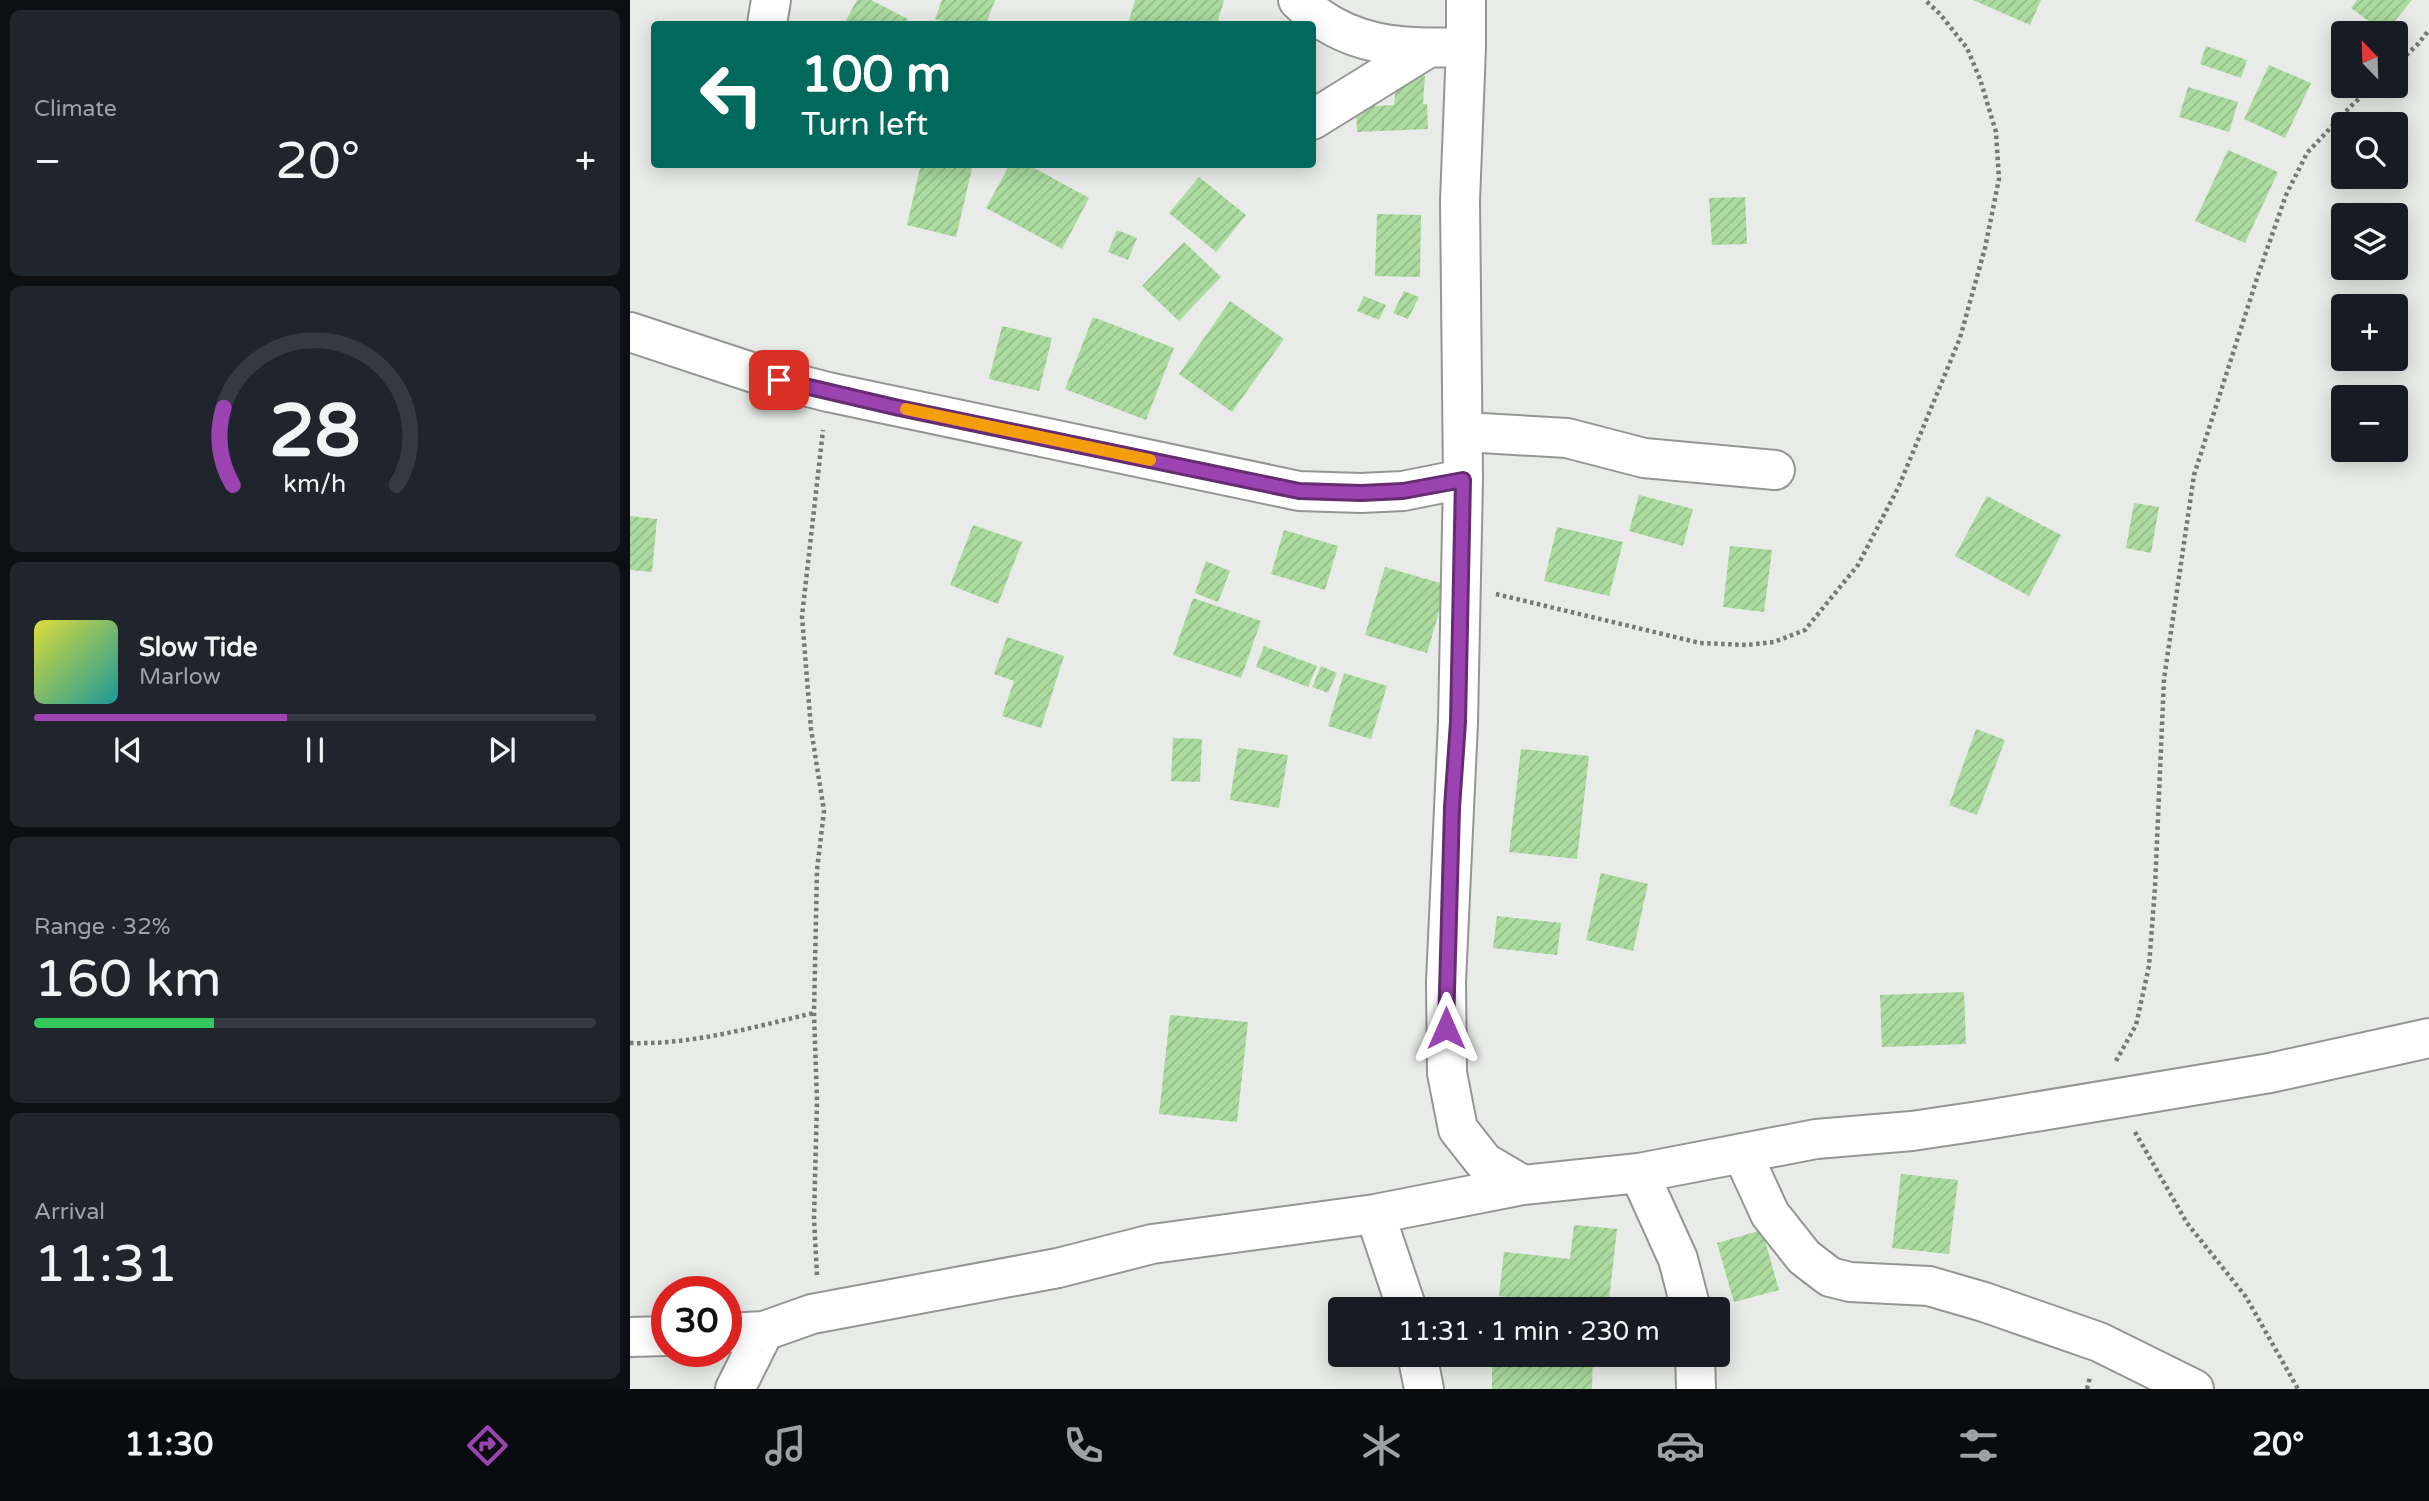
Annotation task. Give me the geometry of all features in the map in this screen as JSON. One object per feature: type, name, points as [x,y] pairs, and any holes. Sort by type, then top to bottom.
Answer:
[{"type":"street","points":[[768,21],[771,0]]},
{"type":"street","points":[[1298,0],[1314,16],[1374,43],[1428,48],[1466,47]]},
{"type":"street","points":[[1466,0],[1460,201],[1464,432],[1458,722],[1446,982],[1447,1073],[1458,1129],[1484,1161],[1523,1185]]},
{"type":"street","points":[[1316,118],[1428,48]]},
{"type":"street","points":[[630,332],[754,373],[828,392],[1299,491],[1403,491],[1463,480]]},
{"type":"street","points":[[1464,432],[1567,438],[1644,458],[1775,470]]},
{"type":"street","points":[[742,1332],[764,1331],[812,1314],[1058,1268],[1152,1244],[1375,1214],[1523,1185],[1639,1173],[1816,1139],[1912,1131],[2270,1073],[2429,1038]]},
{"type":"street","points":[[1742,1153],[1770,1214],[1804,1257],[1830,1277],[1850,1282],[1929,1286],[2099,1342],[2194,1389]]},
{"type":"street","points":[[1639,1173],[1678,1259],[1688,1297]]},
{"type":"street","points":[[1375,1214],[1402,1297]]},
{"type":"street","points":[[735,1389],[764,1331]]},
{"type":"street","points":[[630,1337],[651,1336]]},
{"type":"street","points":[[1420,1367],[1424,1389]]},
{"type":"street","points":[[1695,1367],[1696,1389]]},
{"type":"path","points":[[1460,585],[1700,643],[1747,645],[1774,642],[1805,630],[1857,565],[1899,486],[1960,338],[1985,248],[2000,179],[1996,132],[1980,79],[1967,48],[1941,14],[1925,0]]},
{"type":"path","points":[[2408,54],[2429,30]]},
{"type":"path","points":[[2298,1389],[2246,1297],[2098,1100],[2136,1025],[2149,967],[2164,679],[2194,475],[2286,195],[2307,153],[2360,98]]},
{"type":"path","points":[[812,1314],[817,1270],[814,1217],[817,1101],[814,1013],[817,870],[824,811],[811,729],[802,616],[828,392]]},
{"type":"path","points":[[630,1043],[657,1044],[714,1037],[814,1013]]},
{"type":"building","points":[[857,0],[871,0],[908,19],[907,21],[846,21]]},
{"type":"building","points":[[942,0],[995,0],[987,21],[935,19]]},
{"type":"building","points":[[1135,0],[1224,0],[1218,21],[1129,21]]},
{"type":"building","points":[[1973,0],[2041,0],[2030,25]]},
{"type":"building","points":[[2357,0],[2412,0],[2395,21],[2369,21],[2351,8]]},
{"type":"building","points":[[2206,46],[2247,60],[2241,78],[2200,64]]},
{"type":"building","points":[[2269,65],[2311,83],[2285,138],[2244,119]]},
{"type":"building","points":[[1397,75],[1425,76],[1423,104],[1427,104],[1428,129],[1357,132],[1356,107],[1394,105]]},
{"type":"building","points":[[2188,87],[2238,102],[2229,132],[2179,117]]},
{"type":"building","points":[[2228,150],[2278,172],[2245,243],[2195,221]]},
{"type":"building","points":[[920,168],[972,168],[956,237],[907,225]]},
{"type":"building","points":[[1008,168],[1034,168],[1089,198],[1062,249],[986,208]]},
{"type":"building","points":[[1199,177],[1246,215],[1216,252],[1169,213]]},
{"type":"building","points":[[1745,197],[1747,244],[1712,245],[1709,198]]},
{"type":"building","points":[[1377,214],[1421,215],[1420,277],[1375,276]]},
{"type":"building","points":[[1117,230],[1137,238],[1128,260],[1108,252]]},
{"type":"building","points":[[1184,242],[1221,277],[1179,321],[1142,286]]},
{"type":"building","points":[[1404,291],[1419,297],[1408,319],[1393,313]]},
{"type":"building","points":[[1364,296],[1386,305],[1379,320],[1357,311]]},
{"type":"building","points":[[1230,301],[1284,339],[1232,412],[1179,374]]},
{"type":"building","points":[[1093,317],[1174,348],[1146,420],[1065,389]]},
{"type":"building","points":[[1002,326],[1052,338],[1039,391],[989,379]]},
{"type":"building","points":[[1639,495],[1693,509],[1683,546],[1629,531]]},
{"type":"building","points":[[1987,496],[2061,535],[2029,596],[1955,556]]},
{"type":"building","points":[[2134,503],[2159,507],[2151,553],[2126,548]]},
{"type":"building","points":[[630,516],[657,519],[652,572],[630,570]]},
{"type":"building","points":[[973,525],[1022,542],[998,604],[950,585]]},
{"type":"building","points":[[1557,527],[1623,542],[1609,596],[1544,581]]},
{"type":"building","points":[[1284,530],[1338,546],[1325,590],[1271,574]]},
{"type":"building","points":[[1730,546],[1772,550],[1764,612],[1723,607]]},
{"type":"building","points":[[1206,561],[1230,571],[1218,602],[1195,593]]},
{"type":"building","points":[[1385,567],[1447,585],[1427,653],[1365,635]]},
{"type":"building","points":[[1193,598],[1261,621],[1241,678],[1173,655]]},
{"type":"building","points":[[1007,637],[1064,656],[1041,728],[1002,716],[1014,681],[994,674]]},
{"type":"building","points":[[1264,646],[1317,666],[1308,687],[1256,667]]},
{"type":"building","points":[[1321,666],[1337,673],[1328,693],[1312,687]]},
{"type":"building","points":[[1344,673],[1387,686],[1371,739],[1328,726]]},
{"type":"building","points":[[1976,729],[2005,740],[1977,815],[1949,805]]},
{"type":"building","points":[[1173,738],[1202,739],[1200,782],[1171,781]]},
{"type":"building","points":[[1238,748],[1288,755],[1279,808],[1230,800]]},
{"type":"building","points":[[1521,749],[1589,756],[1577,859],[1509,852]]},
{"type":"building","points":[[1601,873],[1648,884],[1633,951],[1586,940]]},
{"type":"building","points":[[1497,916],[1561,923],[1557,955],[1493,948]]},
{"type":"building","points":[[1964,992],[1966,1044],[1882,1047],[1880,995]]},
{"type":"building","points":[[1170,1015],[1248,1022],[1237,1122],[1159,1114]]},
{"type":"building","points":[[1901,1174],[1958,1180],[1949,1254],[1892,1248]]},
{"type":"building","points":[[1574,1225],[1617,1229],[1609,1297],[1499,1296],[1504,1252],[1570,1259]]},
{"type":"building","points":[[1762,1230],[1779,1290],[1734,1302],[1717,1243]]},
{"type":"building","points":[[1492,1367],[1593,1367],[1592,1389],[1492,1389]]},
{"type":"slow traffic","points":[[906,409],[1150,460]]},
{"type":"route","points":[[779,380],[899,408],[1299,491],[1403,491],[1463,480],[1458,722],[1452,808],[1446,1028]]}]
